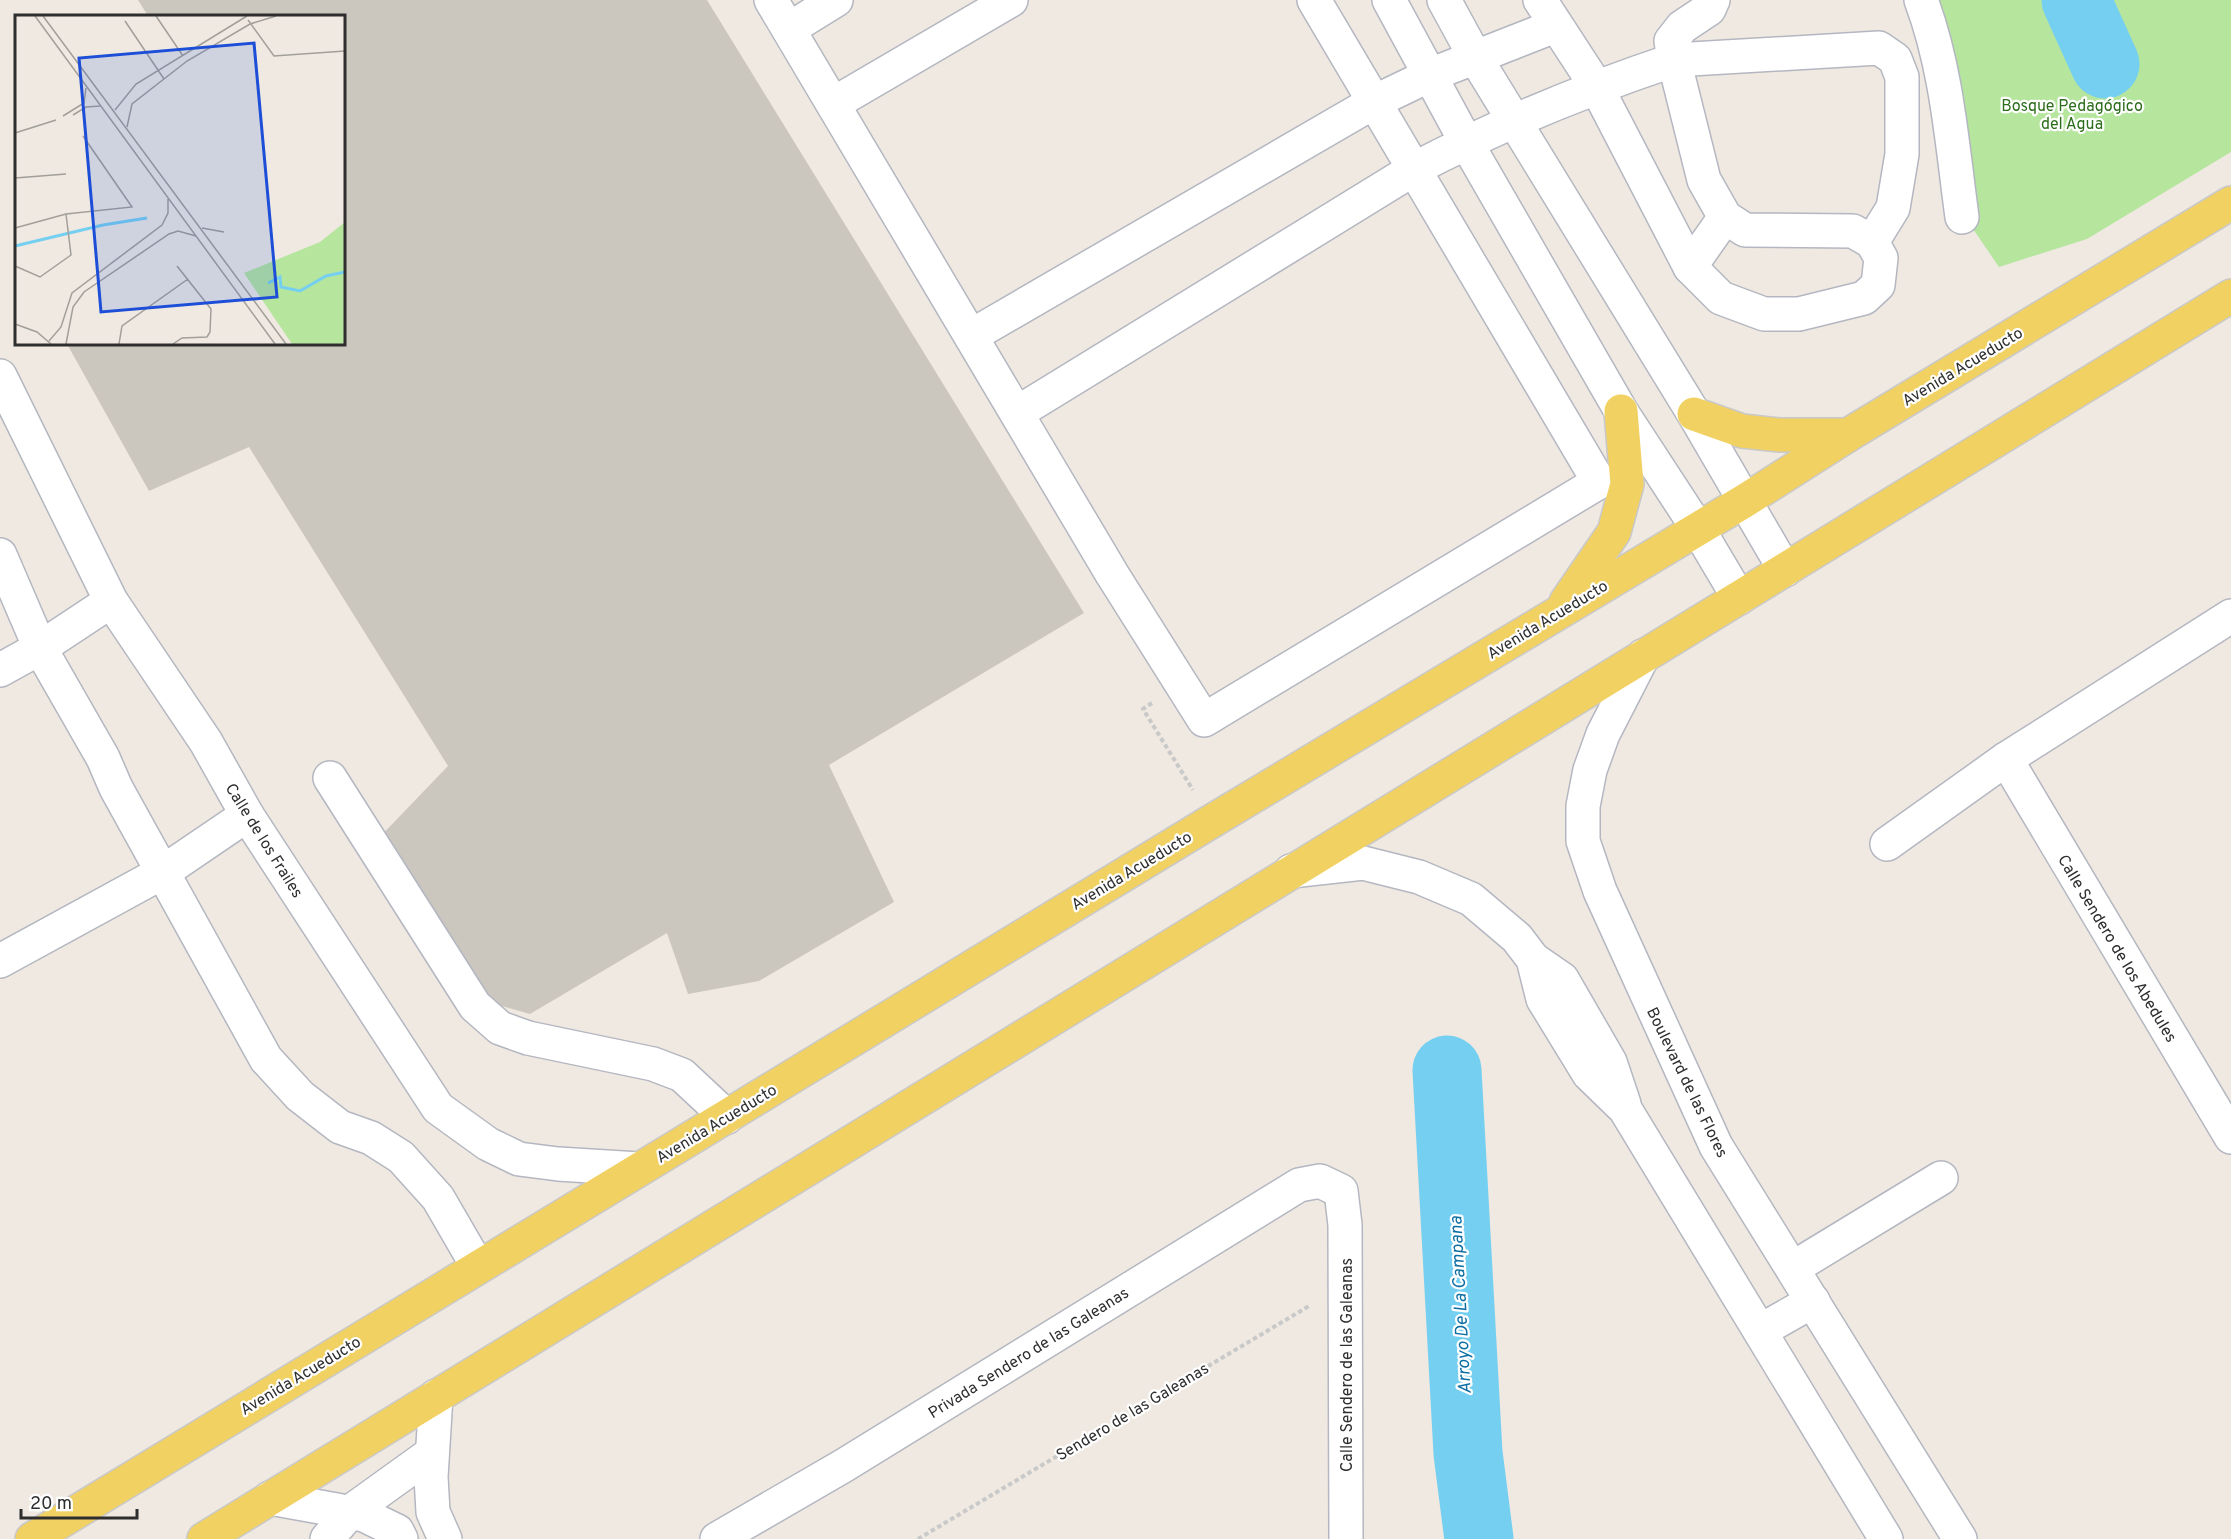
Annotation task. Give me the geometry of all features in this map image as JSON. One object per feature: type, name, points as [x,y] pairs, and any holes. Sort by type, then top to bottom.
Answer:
[{"type":"main road","name":"Avenida Acueducto","points":[[32,1536],[1746,500],[1848,435],[2231,203]]},
{"type":"main road","points":[[204,1539],[2231,296]]},
{"type":"main road","points":[[1560,611],[1614,532],[1627,484],[1621,411]]},
{"type":"main road","points":[[1694,414],[1742,431],[1780,435],[1848,435]]},
{"type":"street","points":[[771,0],[1112,574],[1204,720],[1599,482],[1314,0]]},
{"type":"street","points":[[789,29],[836,0]]},
{"type":"street","points":[[833,104],[1011,0]]},
{"type":"street","points":[[1389,0],[1466,142],[1621,411],[1698,528],[1739,598]]},
{"type":"street","points":[[1444,0],[1475,57],[1746,500],[1785,570]]},
{"type":"street","points":[[971,336],[1374,102],[1430,75],[1475,57],[1548,13],[1596,86],[1690,267],[1721,298],[1764,314],[1799,314],[1864,298],[1878,285],[1881,258],[1872,242],[1853,231],[1744,230],[1725,217],[1704,180],[1671,41],[1682,27],[1709,9],[1713,0]]},
{"type":"street","points":[[1921,0],[1932,31],[1948,107],[1962,218]]},
{"type":"street","points":[[1017,413],[1414,169],[1514,120],[1596,86],[1674,60],[1879,48],[1895,58],[1902,77],[1902,154],[1893,208],[1872,242]]},
{"type":"street","points":[[1690,267],[1725,217]]},
{"type":"street","name":"Calle de los Frailes","points":[[0,376],[111,601],[206,742],[247,815],[438,1108],[488,1144],[519,1159],[639,1169]]},
{"type":"street","points":[[0,555],[40,648],[103,758],[116,788],[266,1059],[300,1096],[340,1127],[371,1138],[401,1157],[438,1198],[478,1267]]},
{"type":"street","points":[[0,670],[40,648],[111,601]]},
{"type":"street","points":[[1887,844],[2006,759],[2231,616]]},
{"type":"street","name":"Boulevard de las Flores","points":[[1642,656],[1603,734],[1590,770],[1583,806],[1583,841],[1599,891],[1716,1146],[1960,1539]]},
{"type":"street","name":"Calle Sendero de los Abedules","points":[[2006,759],[2231,1137]]},
{"type":"street","points":[[330,778],[475,1006],[500,1028],[528,1038],[653,1064],[682,1075],[727,1117]]},
{"type":"street","points":[[0,962],[164,872],[247,815]]},
{"type":"street","points":[[1291,871],[1363,863],[1419,877],[1471,899],[1516,938],[1533,959],[1562,979],[1610,1062],[1625,1109],[1886,1539]]},
{"type":"street","points":[[1793,1268],[1941,1178]]},
{"type":"street","name":"Privada Sendero de las Galeanas","points":[[717,1539],[843,1466],[1299,1185],[1320,1181],[1341,1191]]},
{"type":"street","name":"Calle Sendero de las Galeanas","points":[[1341,1191],[1345,1225],[1346,1284],[1346,1539]]},
{"type":"street","points":[[1760,1331],[1813,1301]]},
{"type":"street","points":[[270,1498],[364,1515],[399,1535],[439,1526],[431,1477],[436,1396]]},
{"type":"street","points":[[327,1539],[350,1512],[432,1453]]},
{"type":"path","points":[[1168,750],[1212,821]]},
{"type":"path","name":"Sendero de las Galeanas","points":[[918,1539],[1346,1284]]},
{"type":"green space","name":"Bosque Pedagógico del Agua","points":[[1931,0],[2231,0],[2231,152],[2087,239],[1999,267],[1971,226]]},
{"type":"building","points":[[138,0],[707,0],[1084,613],[829,765],[894,902],[759,981],[688,994],[667,933],[530,1014],[491,1003],[374,843],[448,766],[249,447],[149,491],[68,345],[345,345],[345,15],[147,15]]},
{"type":"waterway","name":"Arroyo De La Campana","points":[[2076,0],[2105,64]]},
{"type":"waterway","name":"Arroyo De La Campana","points":[[1447,1070],[1468,1453],[1479,1539]]}]
